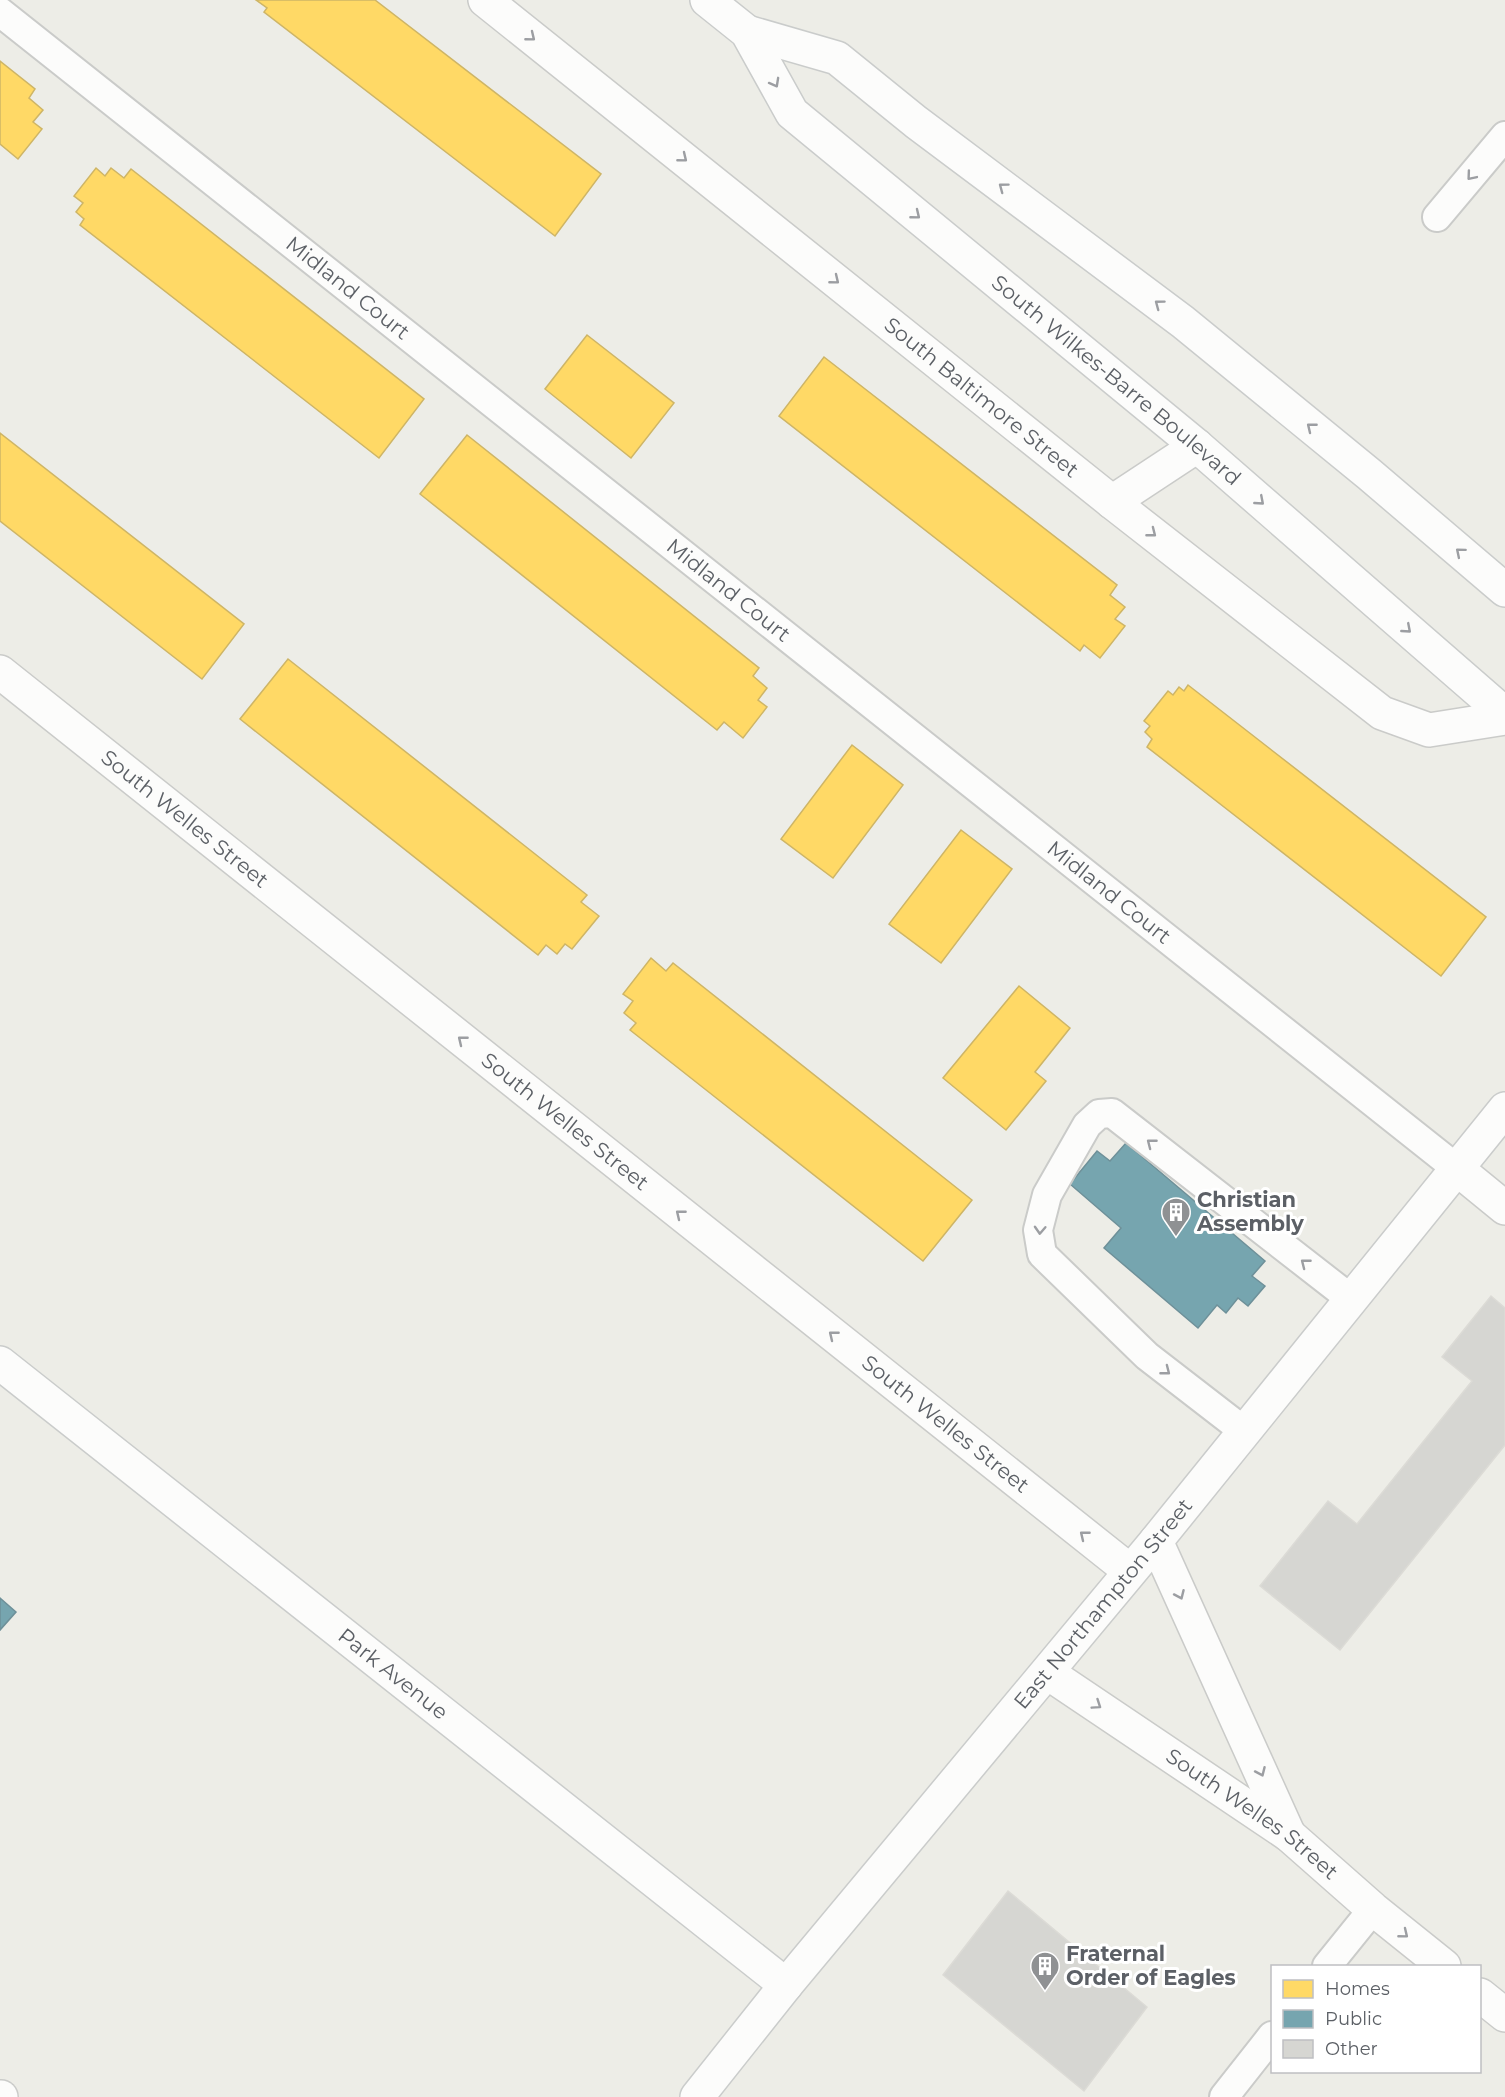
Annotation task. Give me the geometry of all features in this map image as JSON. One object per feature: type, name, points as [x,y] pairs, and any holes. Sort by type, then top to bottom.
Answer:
[{"type":"main road","name":"South Baltimore Street","points":[[485,0],[1112,502],[1382,713],[1428,730],[1505,716]]},
{"type":"main road","name":"South Wilkes-Barre Boulevard","points":[[707,0],[747,32],[792,113],[1197,446],[1505,716]]},
{"type":"main road","name":"South Wilkes-Barre Boulevard","points":[[747,32],[837,58],[916,122],[1183,322],[1369,474],[1505,590]]},
{"type":"main road","points":[[1112,502],[1197,446]]},
{"type":"main road","name":"South Welles Street","points":[[0,672],[1130,1571]]},
{"type":"main road","name":"East Northampton Street","points":[[698,2097],[786,1985],[1156,1541],[1505,1109]]},
{"type":"main road","points":[[1456,1168],[1505,1208]]},
{"type":"main road","name":"Park Avenue","points":[[0,1363],[786,1985]]},
{"type":"main road","points":[[1156,1541],[1289,1834]]},
{"type":"main road","name":"South Welles Street","points":[[1048,1673],[1289,1834],[1373,1909],[1443,1965]]},
{"type":"main road","points":[[1481,1997],[1505,2015]]},
{"type":"lane","name":"Midland Court","points":[[0,12],[1456,1168]]},
{"type":"lane","points":[[1437,217],[1505,136]]},
{"type":"lane","points":[[1244,1431],[1147,1356],[1042,1254],[1038,1230],[1047,1195],[1087,1125],[1100,1114],[1112,1113],[1351,1299]]},
{"type":"lane","points":[[1328,1965],[1373,1909]]},
{"type":"lane","points":[[1224,2097],[1271,2037]]},
{"type":"building: Homes","points":[[256,0],[375,0],[601,174],[555,236],[264,12],[267,8]]},
{"type":"building: Homes","points":[[0,61],[35,89],[29,98],[43,110],[33,122],[42,129],[18,159],[0,144]]},
{"type":"building: Homes","points":[[96,168],[105,176],[111,168],[124,178],[131,169],[424,399],[379,458],[80,225],[84,219],[76,212],[83,203],[74,196]]},
{"type":"building: Homes","points":[[587,335],[674,403],[631,458],[545,389]]},
{"type":"building: Homes","points":[[824,357],[1117,585],[1110,595],[1125,607],[1115,619],[1125,626],[1100,658],[1084,645],[1080,651],[779,416]]},
{"type":"building: Homes","points":[[0,433],[244,624],[202,679],[0,521]]},
{"type":"building: Homes","points":[[467,435],[759,668],[753,676],[767,688],[758,700],[767,707],[743,738],[724,722],[717,730],[420,494]]},
{"type":"building: Homes","points":[[288,659],[587,895],[581,902],[599,916],[572,949],[565,944],[557,954],[546,945],[538,955],[240,719]]},
{"type":"building: Homes","points":[[1188,685],[1486,917],[1441,976],[1147,747],[1152,739],[1145,732],[1150,726],[1144,721],[1168,691],[1173,695],[1179,687],[1184,691]]},
{"type":"building: Homes","points":[[852,745],[903,785],[833,878],[781,839]]},
{"type":"building: Homes","points":[[961,830],[1012,869],[941,963],[889,924]]},
{"type":"building: Homes","points":[[651,958],[666,971],[673,963],[972,1200],[923,1261],[630,1030],[636,1023],[624,1013],[633,1001],[623,994]]},
{"type":"building: Homes","points":[[1019,986],[1070,1028],[1035,1072],[1046,1081],[1006,1130],[943,1078]]},
{"type":"building: Public","name":"Christian Assembly","points":[[1126,1143],[1265,1261],[1252,1276],[1265,1286],[1248,1306],[1238,1298],[1226,1313],[1217,1305],[1198,1328],[1104,1248],[1121,1228],[1070,1184],[1097,1151],[1110,1161]]},
{"type":"building: Public","points":[[0,1598],[16,1612],[0,1630]]},
{"type":"building: Other","points":[[1491,1296],[1505,1308],[1505,1445],[1340,1650],[1260,1586],[1328,1501],[1357,1524],[1472,1381],[1442,1357]]},
{"type":"building: Other","name":"Fraternal Order of Eagles","points":[[1008,1891],[1147,2007],[1084,2091],[943,1975]]},
{"type":"place","name":"Christian Assembly","points":[[1176,1238]]},
{"type":"place","name":"Fraternal Order of Eagles","points":[[1045,1992]]}]
